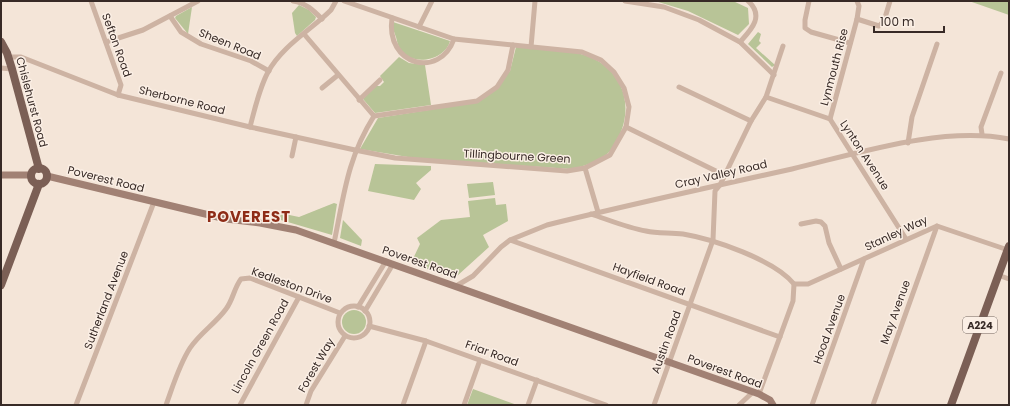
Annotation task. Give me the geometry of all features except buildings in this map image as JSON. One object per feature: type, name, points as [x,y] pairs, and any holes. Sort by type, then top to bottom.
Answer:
[{"type":"main road","name":"Chislehurst Road","points":[[1,42],[12,69],[39,169]]},
{"type":"main road","points":[[1,284],[39,184],[45,181],[47,176],[44,170],[39,169],[34,170],[31,175],[34,182],[39,184]]},
{"type":"main road","name":"A224","points":[[951,405],[1008,248]]},
{"type":"street","name":"Sefton Road","points":[[91,1],[121,85],[118,95]]},
{"type":"street","points":[[106,42],[144,30],[198,1]]},
{"type":"street","points":[[293,1],[301,2],[322,19]]},
{"type":"street","points":[[250,127],[257,99],[269,71],[280,56],[331,10],[336,1]]},
{"type":"street","name":"Tillingbourne Green","points":[[344,1],[454,39],[582,52],[601,60],[614,72],[624,88],[628,107],[626,127],[610,155],[585,168],[567,170],[428,161],[395,158],[355,150]]},
{"type":"street","points":[[419,27],[432,1]]},
{"type":"street","points":[[531,47],[535,1]]},
{"type":"street","points":[[625,1],[664,7],[699,20],[740,42],[774,75]]},
{"type":"street","points":[[740,42],[756,24],[756,17],[753,7],[748,1]]},
{"type":"street","points":[[809,1],[804,20],[805,28],[811,32],[850,43]]},
{"type":"street","name":"Lynmouth Rise","points":[[830,119],[857,19],[859,6],[857,1]]},
{"type":"street","points":[[857,19],[878,26],[884,21],[890,1]]},
{"type":"street","name":"Sheen Road","points":[[170,16],[181,32],[201,44],[251,61],[269,71]]},
{"type":"street","points":[[392,18],[391,38],[395,47],[401,54],[412,60],[425,63],[439,58],[450,49],[454,39]]},
{"type":"street","points":[[304,34],[374,116]]},
{"type":"street","points":[[908,143],[912,117],[936,44]]},
{"type":"street","points":[[374,116],[477,101],[497,87],[508,70],[513,45]]},
{"type":"street","name":"Austin Road","points":[[654,405],[712,240],[715,191],[720,185],[751,121],[766,97],[783,46]]},
{"type":"street","name":"Sherborne Road","points":[[8,57],[21,57],[118,95],[250,127],[355,150]]},
{"type":"street","points":[[1,68],[12,69]]},
{"type":"street","points":[[982,134],[981,127],[1001,73]]},
{"type":"street","points":[[322,88],[338,75]]},
{"type":"street","points":[[359,100],[380,80]]},
{"type":"street","points":[[679,88],[751,121]]},
{"type":"street","name":"Lynton Avenue","points":[[766,97],[830,119],[854,154],[906,239]]},
{"type":"street","points":[[334,243],[348,170],[355,150],[374,116]]},
{"type":"street","points":[[626,127],[724,175]]},
{"type":"street","name":"Cray Valley Road","points":[[456,286],[473,276],[500,247],[510,240],[547,225],[598,212],[908,143],[954,136],[982,134],[1009,139]]},
{"type":"street","points":[[292,156],[296,137]]},
{"type":"street","points":[[585,168],[598,212]]},
{"type":"street","points":[[1,175],[31,175]]},
{"type":"street","name":"Poverest Road","points":[[47,176],[226,220],[260,223],[296,230],[756,393],[770,400],[773,405]]},
{"type":"street","name":"Sutherland Avenue","points":[[76,405],[154,202]]},
{"type":"street","points":[[591,214],[647,232],[681,234],[712,240],[770,265],[788,276],[794,284],[793,301],[780,337],[756,393],[739,405]]},
{"type":"street","points":[[801,224],[821,222],[825,226],[829,243],[841,269]]},
{"type":"street","name":"Stanley Way","points":[[794,284],[808,284],[937,226],[1008,248]]},
{"type":"street","name":"May Avenue","points":[[873,405],[937,226]]},
{"type":"street","name":"Hayfield Road","points":[[510,240],[780,337]]},
{"type":"street","name":"Hood Avenue","points":[[812,405],[864,259]]},
{"type":"street","points":[[358,307],[386,262]]},
{"type":"street","points":[[365,311],[393,264]]},
{"type":"street","points":[[998,275],[1009,279]]},
{"type":"street","name":"Kedleston Drive","points":[[166,405],[178,371],[191,348],[206,328],[222,315],[229,305],[237,284],[241,278],[250,278],[340,313]]},
{"type":"street","name":"Lincoln Green Road","points":[[240,405],[299,297]]},
{"type":"street","points":[[340,313],[348,307],[358,307],[365,311],[369,321],[369,326]]},
{"type":"street","name":"Forest Way","points":[[340,313],[338,323],[341,332],[345,336],[355,338],[360,337],[369,326]]},
{"type":"street","name":"Friar Road","points":[[369,326],[426,340],[537,380],[592,403],[606,405]]},
{"type":"street","name":"Forest Way","points":[[306,405],[311,391],[345,336]]},
{"type":"street","points":[[403,405],[426,340]]},
{"type":"street","points":[[464,405],[480,360]]},
{"type":"street","points":[[528,405],[537,380]]},
{"type":"green space","points":[[655,1],[733,1],[748,8],[749,24],[738,35],[688,11]]},
{"type":"green space","points":[[969,1],[1009,1],[1009,15]]},
{"type":"green space","points":[[299,5],[309,10],[316,17],[315,20],[297,36],[295,33],[292,13]]},
{"type":"green space","points":[[192,7],[188,34],[175,18]]},
{"type":"green space","points":[[393,22],[450,41],[447,48],[435,57],[419,60],[412,58],[405,55],[399,48],[393,30]]},
{"type":"green space","points":[[758,32],[761,34],[759,41],[761,43],[756,48],[775,65],[772,67],[748,44]]},
{"type":"green space","points":[[516,47],[573,52],[595,59],[612,73],[619,82],[623,91],[625,112],[621,132],[608,153],[594,162],[571,169],[420,159],[360,149],[378,118],[479,102],[510,71]]},
{"type":"green space","points":[[399,57],[409,63],[425,65],[431,105],[375,113],[363,99],[376,86],[380,86],[384,82],[380,76]]},
{"type":"green space","points":[[375,164],[431,166],[431,170],[416,183],[421,189],[414,200],[368,191]]},
{"type":"green space","points":[[493,182],[495,195],[469,198],[467,184]]},
{"type":"green space","points":[[495,198],[496,205],[506,204],[508,221],[483,235],[489,247],[457,276],[452,278],[411,263],[420,244],[417,238],[441,220],[470,217],[468,201]]},
{"type":"green space","points":[[334,203],[337,204],[332,235],[274,218],[275,212],[299,217]]},
{"type":"green space","points":[[343,220],[362,240],[361,246],[340,238]]},
{"type":"green space","points":[[354,310],[359,311],[365,317],[365,327],[359,333],[354,334],[349,333],[343,327],[342,322],[343,317],[349,311]]},
{"type":"green space","points":[[473,389],[517,405],[467,405]]},
{"type":"district","name":"POVEREST","points":[[249,217]]}]
